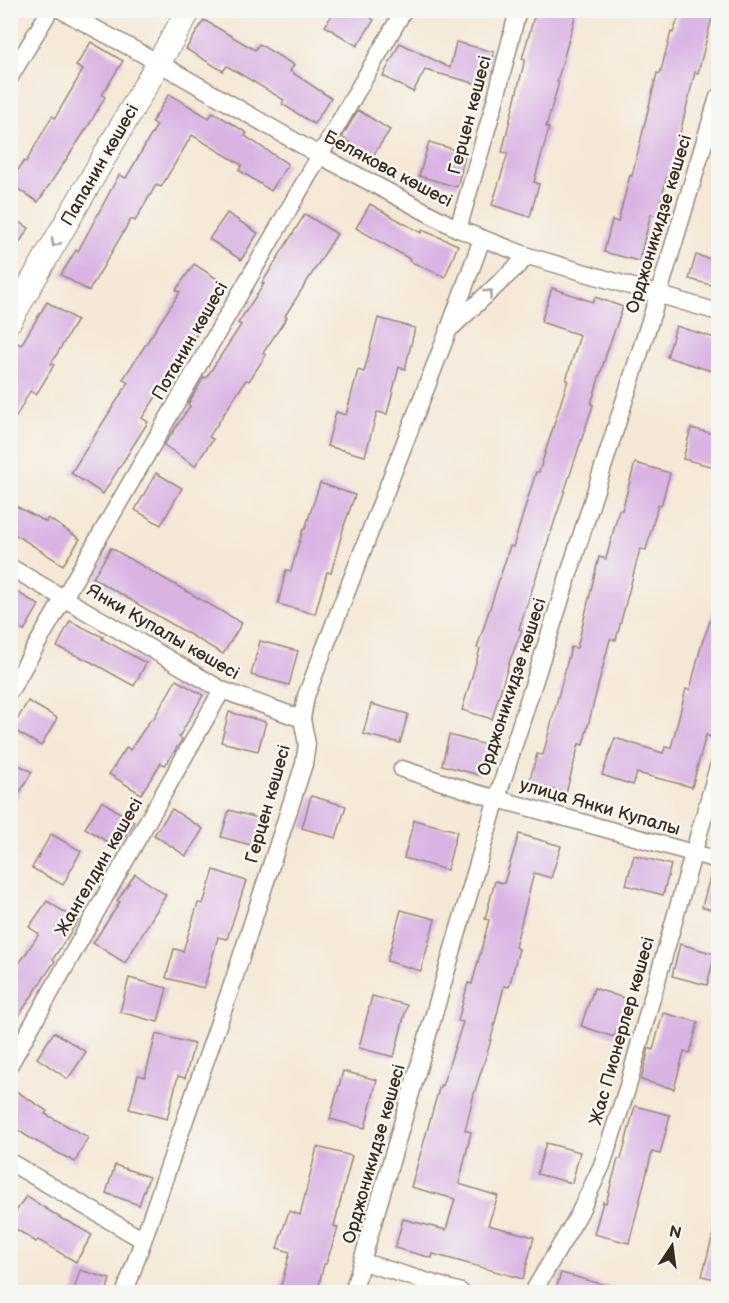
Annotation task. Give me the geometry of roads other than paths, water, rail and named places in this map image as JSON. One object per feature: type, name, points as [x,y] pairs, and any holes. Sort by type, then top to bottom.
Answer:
[{"type":"main road","name":"Папанин көшесі","points":[[10,320],[189,10]]},
{"type":"street","points":[[10,77],[50,10]]},
{"type":"street","name":"Белякова көшесі","points":[[61,10],[159,63],[319,155],[458,229],[528,256],[718,312]]},
{"type":"street","name":"Потанин көшесі","points":[[10,691],[404,10]]},
{"type":"street","name":"Герцен көшесі","points":[[458,229],[496,98],[518,10]]},
{"type":"street","name":"Орджоникидзе көшесі","points":[[353,1293],[497,798],[658,296],[718,97]]},
{"type":"street","name":"Герцен көшесі","points":[[125,1293],[233,982],[304,764],[307,744],[302,719],[306,696],[449,330],[482,239]]},
{"type":"street","points":[[449,330],[528,256]]},
{"type":"street","name":"Янки Купалы көшесі","points":[[10,567],[222,690],[302,719]]},
{"type":"street","name":"Жангелдин көшесі","points":[[10,1064],[222,690]]},
{"type":"street","name":"Жас Пионерлер көшесі","points":[[533,1293],[579,1214],[602,1165],[628,1086],[718,768]]},
{"type":"street","name":"улица Янки Купалы","points":[[402,769],[718,860]]},
{"type":"street","points":[[10,1162],[143,1240]]},
{"type":"street","points":[[363,1262],[461,1293]]}]
